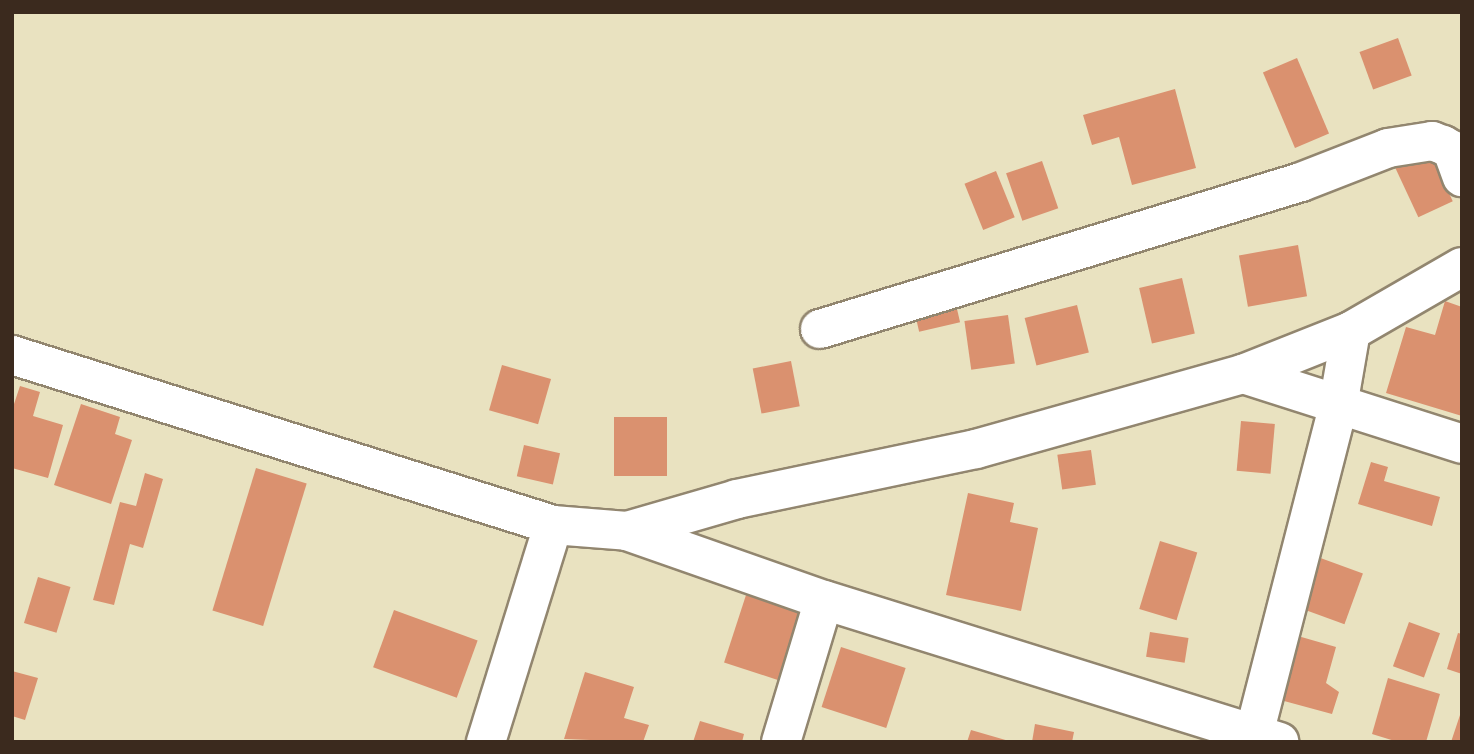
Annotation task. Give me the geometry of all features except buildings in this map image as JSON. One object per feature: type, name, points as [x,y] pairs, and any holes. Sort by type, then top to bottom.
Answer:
[{"type":"street","points":[[820,329],[1301,183],[1388,148],[1432,141],[1443,145],[1452,150],[1462,177]]},
{"type":"street","points":[[627,531],[737,499],[976,449],[1244,374],[1351,331],[1462,267]]},
{"type":"street","points":[[12,355],[553,525],[627,531],[824,600],[1261,739],[1338,406],[1351,331]]},
{"type":"street","points":[[1244,374],[1462,444]]},
{"type":"street","points":[[486,742],[553,525]]},
{"type":"street","points":[[781,742],[824,600]]}]
